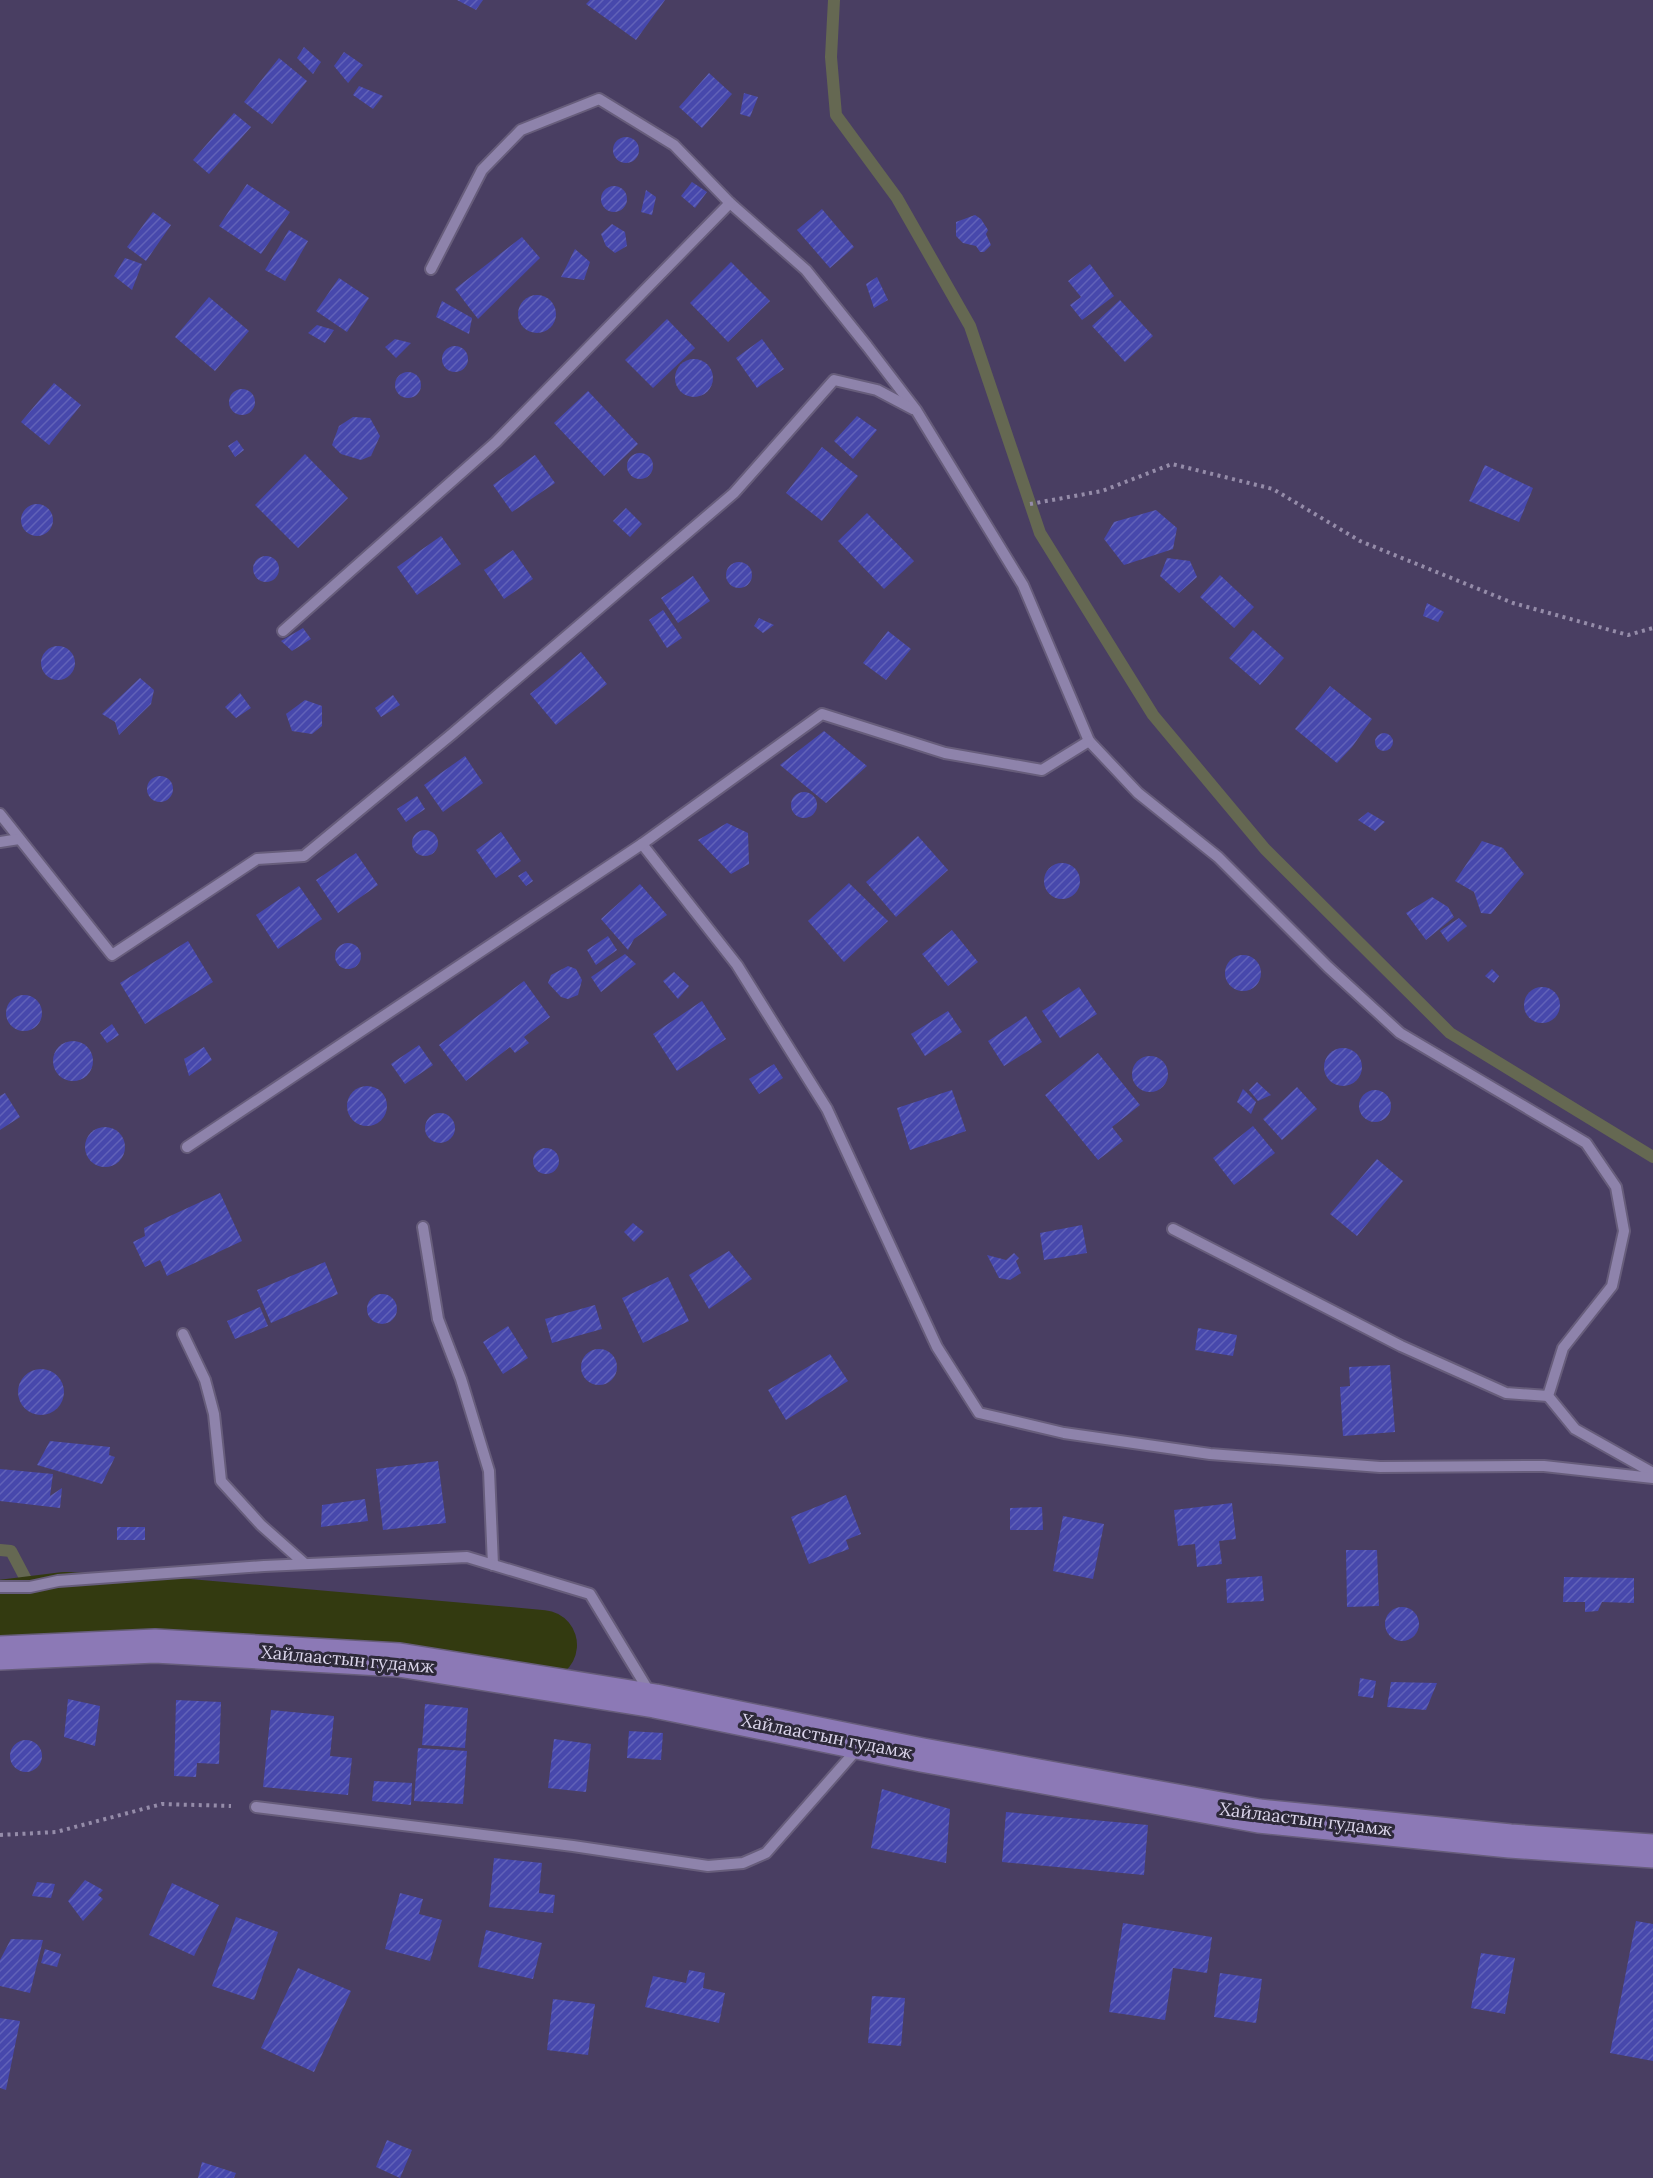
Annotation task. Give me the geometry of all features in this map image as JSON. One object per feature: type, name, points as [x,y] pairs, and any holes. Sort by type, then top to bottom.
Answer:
[{"type":"main road","name":"Хайлаастын гудамж","points":[[0,1653],[155,1646],[399,1660],[655,1701],[863,1743],[1259,1816],[1510,1842],[1653,1851]]},
{"type":"street","points":[[430,269],[482,170],[521,130],[599,99],[674,145],[730,203],[806,270],[916,410],[1023,585],[1089,741],[1138,793],[1218,857],[1328,967],[1400,1033],[1586,1143],[1616,1187],[1624,1231],[1612,1286],[1563,1348],[1548,1396]]},
{"type":"street","points":[[283,631],[496,442],[730,203]]},
{"type":"street","points":[[0,814],[112,955],[257,859],[304,856],[452,734],[734,493],[834,380],[877,390],[916,410]]},
{"type":"street","points":[[186,1147],[642,844],[822,714],[945,753],[1042,770],[1089,741]]},
{"type":"street","points":[[0,842],[19,839]]},
{"type":"street","points":[[642,844],[737,965],[827,1109],[937,1347],[979,1413],[1064,1433],[1210,1454],[1380,1467],[1544,1466],[1653,1478]]},
{"type":"street","points":[[423,1227],[438,1319],[461,1379],[489,1472],[492,1565]]},
{"type":"street","points":[[1173,1229],[1401,1346],[1506,1393],[1548,1396],[1575,1429],[1653,1473]]},
{"type":"street","points":[[183,1334],[205,1380],[214,1414],[221,1481],[261,1526],[305,1564]]},
{"type":"street","points":[[0,1587],[30,1587],[58,1581],[305,1564],[467,1557],[590,1594],[655,1701]]},
{"type":"street","points":[[256,1807],[573,1846],[708,1866],[743,1863],[766,1853],[863,1743]]},
{"type":"path","points":[[1030,504],[1102,491],[1172,464],[1273,489],[1360,542],[1513,603],[1628,635],[1653,628]]},
{"type":"path","points":[[0,1835],[56,1832],[162,1804],[256,1807]]},
{"type":"building","points":[[457,0],[483,0],[476,10]]},
{"type":"building","points":[[590,0],[665,0],[636,40],[586,4]]},
{"type":"building","points":[[304,47],[321,62],[313,74],[297,58]]},
{"type":"building","points":[[344,52],[363,65],[348,83],[334,66]]},
{"type":"building","points":[[279,58],[307,81],[272,124],[244,102]]},
{"type":"building","points":[[709,73],[732,94],[702,128],[679,107]]},
{"type":"building","points":[[359,86],[383,96],[373,109],[353,95]]},
{"type":"building","points":[[744,93],[758,97],[750,117],[740,114]]},
{"type":"building","points":[[234,113],[251,127],[209,174],[193,160]]},
{"type":"building","points":[[626,137],[635,141],[639,150],[635,159],[626,163],[617,159],[613,150],[617,141]]},
{"type":"building","points":[[692,182],[707,192],[695,208],[681,196]]},
{"type":"building","points":[[247,184],[290,212],[261,254],[219,226]]},
{"type":"building","points":[[614,186],[623,190],[627,199],[623,208],[614,212],[605,208],[601,199],[605,190]]},
{"type":"building","points":[[646,190],[656,197],[652,215],[641,212]]},
{"type":"building","points":[[822,209],[854,247],[830,268],[797,230]]},
{"type":"building","points":[[153,212],[171,225],[146,261],[127,247]]},
{"type":"building","points":[[975,215],[981,219],[988,230],[986,234],[991,245],[984,252],[980,252],[976,246],[963,243],[956,236],[956,222]]},
{"type":"building","points":[[612,224],[625,232],[627,246],[615,253],[606,246],[601,234]]},
{"type":"building","points":[[289,230],[308,241],[285,281],[265,270]]},
{"type":"building","points":[[522,237],[540,258],[478,319],[455,289]]},
{"type":"building","points":[[575,249],[590,262],[584,280],[561,277]]},
{"type":"building","points":[[125,258],[142,264],[132,290],[114,276]]},
{"type":"building","points":[[731,262],[770,301],[728,342],[690,303]]},
{"type":"building","points":[[1090,264],[1114,296],[1082,320],[1070,305],[1081,297],[1068,281]]},
{"type":"building","points":[[877,277],[888,300],[874,308],[866,284]]},
{"type":"building","points":[[339,278],[369,298],[347,332],[316,311]]},
{"type":"building","points":[[537,295],[550,301],[556,314],[550,327],[537,333],[524,327],[518,314],[524,301]]},
{"type":"building","points":[[209,297],[249,331],[215,371],[175,337]]},
{"type":"building","points":[[1120,300],[1153,336],[1125,362],[1092,326]]},
{"type":"building","points":[[442,301],[472,318],[469,334],[436,317]]},
{"type":"building","points":[[667,319],[695,348],[653,388],[625,360]]},
{"type":"building","points":[[317,325],[334,330],[325,343],[308,333]]},
{"type":"building","points":[[395,339],[411,343],[396,358],[385,347]]},
{"type":"building","points":[[762,339],[784,369],[757,388],[736,358]]},
{"type":"building","points":[[455,346],[464,350],[468,359],[464,368],[455,372],[446,368],[442,359],[446,350]]},
{"type":"building","points":[[694,359],[707,365],[713,378],[707,391],[694,397],[681,391],[675,378],[681,365]]},
{"type":"building","points":[[408,372],[417,376],[421,385],[417,394],[408,398],[399,394],[395,385],[399,376]]},
{"type":"building","points":[[54,383],[81,405],[49,445],[21,422]]},
{"type":"building","points":[[242,389],[251,393],[255,402],[251,411],[242,415],[233,411],[229,402],[233,393]]},
{"type":"building","points":[[588,391],[638,444],[604,476],[554,423]]},
{"type":"building","points":[[857,416],[877,430],[853,459],[834,441]]},
{"type":"building","points":[[353,417],[370,418],[380,436],[371,456],[361,460],[341,454],[332,445],[339,426]]},
{"type":"building","points":[[237,440],[244,450],[235,457],[228,446]]},
{"type":"building","points":[[822,447],[858,476],[822,521],[786,493]]},
{"type":"building","points":[[640,453],[649,457],[653,466],[649,475],[640,479],[631,475],[627,466],[631,457]]},
{"type":"building","points":[[305,454],[348,498],[298,548],[255,505]]},
{"type":"building","points":[[535,455],[555,483],[512,512],[493,485]]},
{"type":"building","points":[[1485,465],[1533,488],[1519,522],[1469,501]]},
{"type":"building","points":[[37,504],[49,508],[53,520],[49,532],[37,536],[25,532],[21,520],[25,508]]},
{"type":"building","points":[[626,508],[642,524],[630,537],[613,521]]},
{"type":"building","points":[[1156,510],[1177,528],[1173,549],[1124,565],[1104,539],[1114,522]]},
{"type":"building","points":[[867,513],[914,561],[884,589],[838,541]]},
{"type":"building","points":[[441,536],[461,564],[417,595],[397,567]]},
{"type":"building","points":[[513,550],[533,579],[504,599],[484,570]]},
{"type":"building","points":[[266,556],[275,560],[279,569],[275,578],[266,582],[257,578],[253,569],[257,560]]},
{"type":"building","points":[[1167,558],[1190,561],[1197,577],[1179,593],[1160,576]]},
{"type":"building","points":[[739,562],[748,566],[752,575],[748,584],[739,588],[730,584],[726,575],[730,566]]},
{"type":"building","points":[[1220,575],[1254,607],[1234,628],[1200,597]]},
{"type":"building","points":[[693,576],[710,601],[678,623],[661,598]]},
{"type":"building","points":[[1427,603],[1444,612],[1438,622],[1423,616]]},
{"type":"building","points":[[663,610],[682,638],[667,648],[649,620]]},
{"type":"building","points":[[759,618],[774,625],[763,633],[754,626]]},
{"type":"building","points":[[303,628],[311,639],[292,651],[281,641]]},
{"type":"building","points":[[1253,630],[1284,658],[1260,685],[1229,658]]},
{"type":"building","points":[[888,631],[911,649],[886,680],[863,663]]},
{"type":"building","points":[[58,646],[70,651],[75,663],[70,675],[58,680],[46,675],[41,663],[46,651]]},
{"type":"building","points":[[581,652],[607,684],[556,725],[530,694]]},
{"type":"building","points":[[140,678],[154,690],[151,704],[119,735],[115,722],[102,714]]},
{"type":"building","points":[[1330,686],[1372,719],[1337,763],[1295,729]]},
{"type":"building","points":[[240,693],[251,708],[236,718],[225,707]]},
{"type":"building","points":[[393,695],[400,705],[381,717],[375,708]]},
{"type":"building","points":[[305,700],[322,706],[322,726],[312,734],[292,731],[286,714]]},
{"type":"building","points":[[824,731],[867,766],[826,803],[780,765]]},
{"type":"building","points":[[1384,733],[1390,736],[1393,742],[1390,748],[1384,751],[1378,748],[1375,742],[1378,736]]},
{"type":"building","points":[[465,756],[483,783],[443,812],[424,785]]},
{"type":"building","points":[[160,776],[169,780],[173,789],[169,798],[160,802],[151,798],[147,789],[151,780]]},
{"type":"building","points":[[804,792],[813,796],[817,805],[813,814],[804,818],[795,814],[791,805],[795,796]]},
{"type":"building","points":[[417,796],[425,809],[406,822],[397,809]]},
{"type":"building","points":[[1368,812],[1385,822],[1375,831],[1358,820]]},
{"type":"building","points":[[727,823],[748,833],[749,864],[731,874],[698,840]]},
{"type":"building","points":[[425,830],[434,834],[438,843],[434,852],[425,856],[416,852],[412,843],[416,834]]},
{"type":"building","points":[[501,832],[521,861],[496,878],[476,850]]},
{"type":"building","points":[[918,836],[948,870],[896,917],[866,882]]},
{"type":"building","points":[[1482,841],[1503,848],[1524,874],[1491,914],[1481,913],[1474,892],[1455,881]]},
{"type":"building","points":[[356,853],[378,885],[338,913],[316,880]]},
{"type":"building","points":[[1062,863],[1075,868],[1080,881],[1075,894],[1062,899],[1049,894],[1044,881],[1049,868]]},
{"type":"building","points":[[526,871],[533,881],[526,886],[518,876]]},
{"type":"building","points":[[849,883],[888,921],[844,962],[808,921]]},
{"type":"building","points":[[640,884],[667,915],[634,939],[628,950],[601,919]]},
{"type":"building","points":[[299,886],[322,919],[278,949],[256,915]]},
{"type":"building","points":[[1432,897],[1448,907],[1454,917],[1426,940],[1406,913]]},
{"type":"building","points":[[1459,918],[1467,926],[1448,942],[1440,931]]},
{"type":"building","points":[[952,930],[978,962],[948,986],[922,954]]},
{"type":"building","points":[[608,936],[617,950],[596,965],[587,950]]},
{"type":"building","points":[[188,941],[213,982],[145,1024],[120,983]]},
{"type":"building","points":[[348,943],[357,947],[361,956],[357,965],[348,969],[339,965],[335,956],[339,947]]},
{"type":"building","points":[[625,954],[636,964],[601,992],[591,977]]},
{"type":"building","points":[[1243,955],[1256,960],[1261,973],[1256,986],[1243,991],[1230,986],[1225,973],[1230,960]]},
{"type":"building","points":[[568,966],[576,969],[582,980],[578,995],[568,999],[561,997],[548,983],[551,975]]},
{"type":"building","points":[[1492,969],[1499,976],[1494,983],[1485,976]]},
{"type":"building","points":[[674,972],[689,986],[678,999],[663,981]]},
{"type":"building","points":[[524,981],[550,1017],[524,1037],[529,1043],[515,1053],[510,1047],[466,1081],[439,1045]]},
{"type":"building","points":[[1079,987],[1097,1014],[1060,1038],[1042,1011]]},
{"type":"building","points":[[1542,987],[1555,992],[1560,1005],[1555,1018],[1542,1023],[1529,1018],[1524,1005],[1529,992]]},
{"type":"building","points":[[24,995],[37,1000],[42,1013],[37,1026],[24,1031],[11,1026],[6,1013],[11,1000]]},
{"type":"building","points":[[702,1001],[726,1039],[677,1071],[653,1034]]},
{"type":"building","points":[[948,1011],[962,1032],[925,1056],[911,1034]]},
{"type":"building","points":[[1026,1016],[1042,1042],[1004,1066],[988,1041]]},
{"type":"building","points":[[112,1024],[119,1035],[107,1043],[100,1033]]},
{"type":"building","points":[[73,1041],[87,1047],[93,1061],[87,1075],[73,1081],[59,1075],[53,1061],[59,1047]]},
{"type":"building","points":[[419,1045],[433,1065],[405,1084],[391,1064]]},
{"type":"building","points":[[204,1047],[212,1060],[189,1076],[184,1059]]},
{"type":"building","points":[[1343,1048],[1357,1053],[1362,1067],[1357,1081],[1343,1086],[1329,1081],[1324,1067],[1329,1053]]},
{"type":"building","points":[[1098,1053],[1140,1105],[1112,1127],[1123,1141],[1098,1160],[1045,1095]]},
{"type":"building","points":[[1150,1056],[1163,1061],[1168,1074],[1163,1087],[1150,1092],[1137,1087],[1132,1074],[1137,1061]]},
{"type":"building","points":[[774,1064],[783,1078],[759,1094],[749,1079]]},
{"type":"building","points":[[1257,1082],[1271,1095],[1258,1101],[1249,1090]]},
{"type":"building","points":[[367,1086],[375,1087],[381,1092],[386,1098],[386,1114],[381,1120],[375,1125],[367,1126],[359,1125],[353,1120],[348,1114],[347,1106],[348,1098],[353,1092],[359,1087]]},
{"type":"building","points":[[1297,1087],[1317,1109],[1282,1140],[1263,1119]]},
{"type":"building","points":[[1243,1089],[1256,1102],[1251,1114],[1237,1102]]},
{"type":"building","points":[[952,1090],[966,1131],[910,1150],[897,1108]]},
{"type":"building","points":[[1375,1090],[1386,1095],[1391,1106],[1386,1117],[1375,1122],[1364,1117],[1359,1106],[1364,1095]]},
{"type":"building","points":[[5,1093],[20,1117],[0,1130],[0,1096]]},
{"type":"building","points":[[440,1113],[451,1117],[455,1128],[451,1139],[440,1143],[429,1139],[425,1128],[429,1117]]},
{"type":"building","points":[[1253,1126],[1275,1153],[1234,1185],[1213,1158]]},
{"type":"building","points":[[105,1127],[119,1133],[125,1147],[119,1161],[105,1167],[91,1161],[85,1147],[91,1133]]},
{"type":"building","points":[[546,1148],[555,1152],[559,1161],[555,1170],[546,1174],[537,1170],[533,1161],[537,1152]]},
{"type":"building","points":[[1377,1159],[1403,1181],[1357,1236],[1330,1214]]},
{"type":"building","points":[[220,1193],[242,1241],[167,1276],[160,1260],[145,1267],[133,1242],[145,1236],[144,1228]]},
{"type":"building","points":[[633,1223],[644,1232],[634,1242],[624,1232]]},
{"type":"building","points":[[1082,1225],[1087,1253],[1044,1260],[1040,1233]]},
{"type":"building","points":[[729,1251],[752,1279],[709,1309],[689,1275]]},
{"type":"building","points":[[1014,1253],[1019,1258],[1016,1261],[1021,1273],[1010,1280],[999,1278],[987,1255],[1006,1260]]},
{"type":"building","points":[[325,1262],[338,1294],[271,1323],[257,1290]]},
{"type":"building","points":[[668,1277],[689,1321],[643,1343],[622,1298]]},
{"type":"building","points":[[382,1294],[393,1298],[397,1309],[393,1320],[382,1324],[371,1320],[367,1309],[371,1298]]},
{"type":"building","points":[[595,1305],[602,1329],[552,1343],[545,1319]]},
{"type":"building","points":[[260,1307],[268,1326],[235,1339],[227,1321]]},
{"type":"building","points":[[508,1326],[528,1358],[503,1374],[483,1342]]},
{"type":"building","points":[[1198,1328],[1237,1335],[1233,1356],[1195,1350]]},
{"type":"building","points":[[599,1349],[612,1354],[617,1367],[612,1380],[599,1385],[586,1380],[581,1367],[586,1354]]},
{"type":"building","points":[[830,1354],[848,1381],[786,1420],[768,1390]]},
{"type":"building","points":[[1390,1365],[1395,1432],[1343,1436],[1340,1387],[1350,1386],[1349,1367]]},
{"type":"building","points":[[46,1369],[58,1375],[63,1383],[63,1401],[58,1409],[50,1414],[36,1415],[28,1412],[21,1405],[18,1387],[21,1379],[28,1372]]},
{"type":"building","points":[[50,1441],[110,1447],[109,1455],[115,1457],[102,1484],[37,1465]]},
{"type":"building","points":[[438,1461],[446,1523],[383,1530],[376,1469]]},
{"type":"building","points":[[0,1469],[53,1474],[50,1496],[62,1488],[60,1508],[0,1501]]},
{"type":"building","points":[[846,1495],[861,1534],[846,1540],[849,1549],[809,1564],[791,1517]]},
{"type":"building","points":[[365,1499],[368,1521],[321,1527],[322,1505]]},
{"type":"building","points":[[1232,1503],[1236,1539],[1219,1541],[1222,1564],[1197,1567],[1195,1544],[1178,1546],[1174,1510]]},
{"type":"building","points":[[1042,1507],[1043,1530],[1010,1530],[1010,1508]]},
{"type":"building","points":[[1063,1516],[1104,1524],[1093,1579],[1053,1571]]},
{"type":"building","points":[[117,1527],[145,1527],[145,1540],[117,1540]]},
{"type":"building","points":[[1346,1550],[1377,1550],[1379,1606],[1347,1607]]},
{"type":"building","points":[[1262,1576],[1264,1601],[1227,1603],[1226,1579]]},
{"type":"building","points":[[1564,1577],[1634,1578],[1634,1603],[1602,1602],[1598,1611],[1585,1612],[1585,1602],[1563,1602]]},
{"type":"building","points":[[1402,1607],[1414,1612],[1419,1624],[1414,1636],[1402,1641],[1390,1636],[1385,1624],[1390,1612]]},
{"type":"building","points":[[1360,1678],[1376,1681],[1373,1698],[1358,1696]]},
{"type":"building","points":[[1391,1682],[1437,1683],[1426,1710],[1387,1707]]},
{"type":"building","points":[[68,1699],[100,1706],[95,1746],[64,1737]]},
{"type":"building","points":[[176,1700],[221,1702],[219,1764],[197,1763],[196,1777],[174,1776]]},
{"type":"building","points":[[425,1704],[468,1708],[465,1748],[422,1745]]},
{"type":"building","points":[[271,1710],[334,1716],[330,1756],[352,1758],[348,1795],[263,1787]]},
{"type":"building","points":[[629,1731],[663,1733],[661,1760],[627,1758]]},
{"type":"building","points":[[554,1739],[591,1744],[586,1792],[548,1788]]},
{"type":"building","points":[[26,1740],[37,1745],[42,1756],[37,1767],[26,1772],[15,1767],[10,1756],[15,1745]]},
{"type":"building","points":[[418,1748],[467,1751],[463,1804],[414,1801]]},
{"type":"building","points":[[374,1781],[412,1783],[411,1805],[372,1801]]},
{"type":"building","points":[[882,1789],[950,1809],[946,1863],[871,1848]]},
{"type":"building","points":[[1006,1812],[1148,1825],[1144,1875],[1002,1862]]},
{"type":"building","points":[[494,1858],[542,1863],[539,1893],[555,1895],[553,1913],[489,1907]]},
{"type":"building","points":[[85,1880],[103,1890],[98,1895],[103,1899],[83,1921],[68,1901]]},
{"type":"building","points":[[37,1882],[55,1884],[51,1898],[32,1896]]},
{"type":"building","points":[[172,1883],[219,1905],[194,1956],[149,1935]]},
{"type":"building","points":[[400,1893],[423,1899],[419,1914],[442,1920],[430,1961],[385,1949]]},
{"type":"building","points":[[236,1917],[278,1932],[254,2000],[212,1986]]},
{"type":"building","points":[[1636,1921],[1653,1924],[1653,2061],[1610,2053]]},
{"type":"building","points":[[1123,1923],[1212,1937],[1207,1973],[1173,1968],[1165,2020],[1109,2012]]},
{"type":"building","points":[[486,1930],[542,1943],[533,1979],[478,1967]]},
{"type":"building","points":[[11,1939],[43,1940],[30,1993],[0,1986],[0,1960]]},
{"type":"building","points":[[45,1949],[61,1954],[57,1967],[41,1963]]},
{"type":"building","points":[[1481,1953],[1515,1958],[1505,2014],[1471,2008]]},
{"type":"building","points":[[298,1968],[351,1991],[314,2072],[261,2048]]},
{"type":"building","points":[[689,1970],[705,1973],[703,1988],[725,1993],[719,2023],[645,2007],[653,1976],[686,1983]]},
{"type":"building","points":[[1220,1973],[1262,1979],[1256,2023],[1214,2017]]},
{"type":"building","points":[[872,1996],[905,1998],[901,2046],[868,2043]]},
{"type":"building","points":[[553,1999],[595,2004],[588,2055],[547,2050]]},
{"type":"building","points":[[0,2018],[20,2021],[6,2090],[0,2088]]},
{"type":"building","points":[[387,2140],[412,2150],[400,2178],[376,2167]]},
{"type":"building","points":[[202,2162],[236,2173],[234,2178],[198,2178]]},
{"type":"waterway","points":[[834,0],[831,57],[836,115],[897,198],[970,326],[1040,533],[1153,715],[1265,849],[1450,1033],[1653,1157]]},
{"type":"waterway","points":[[0,1550],[11,1551],[30,1587],[53,1609]]},
{"type":"waterway","points":[[0,1615],[65,1607],[144,1610],[542,1645]]}]
